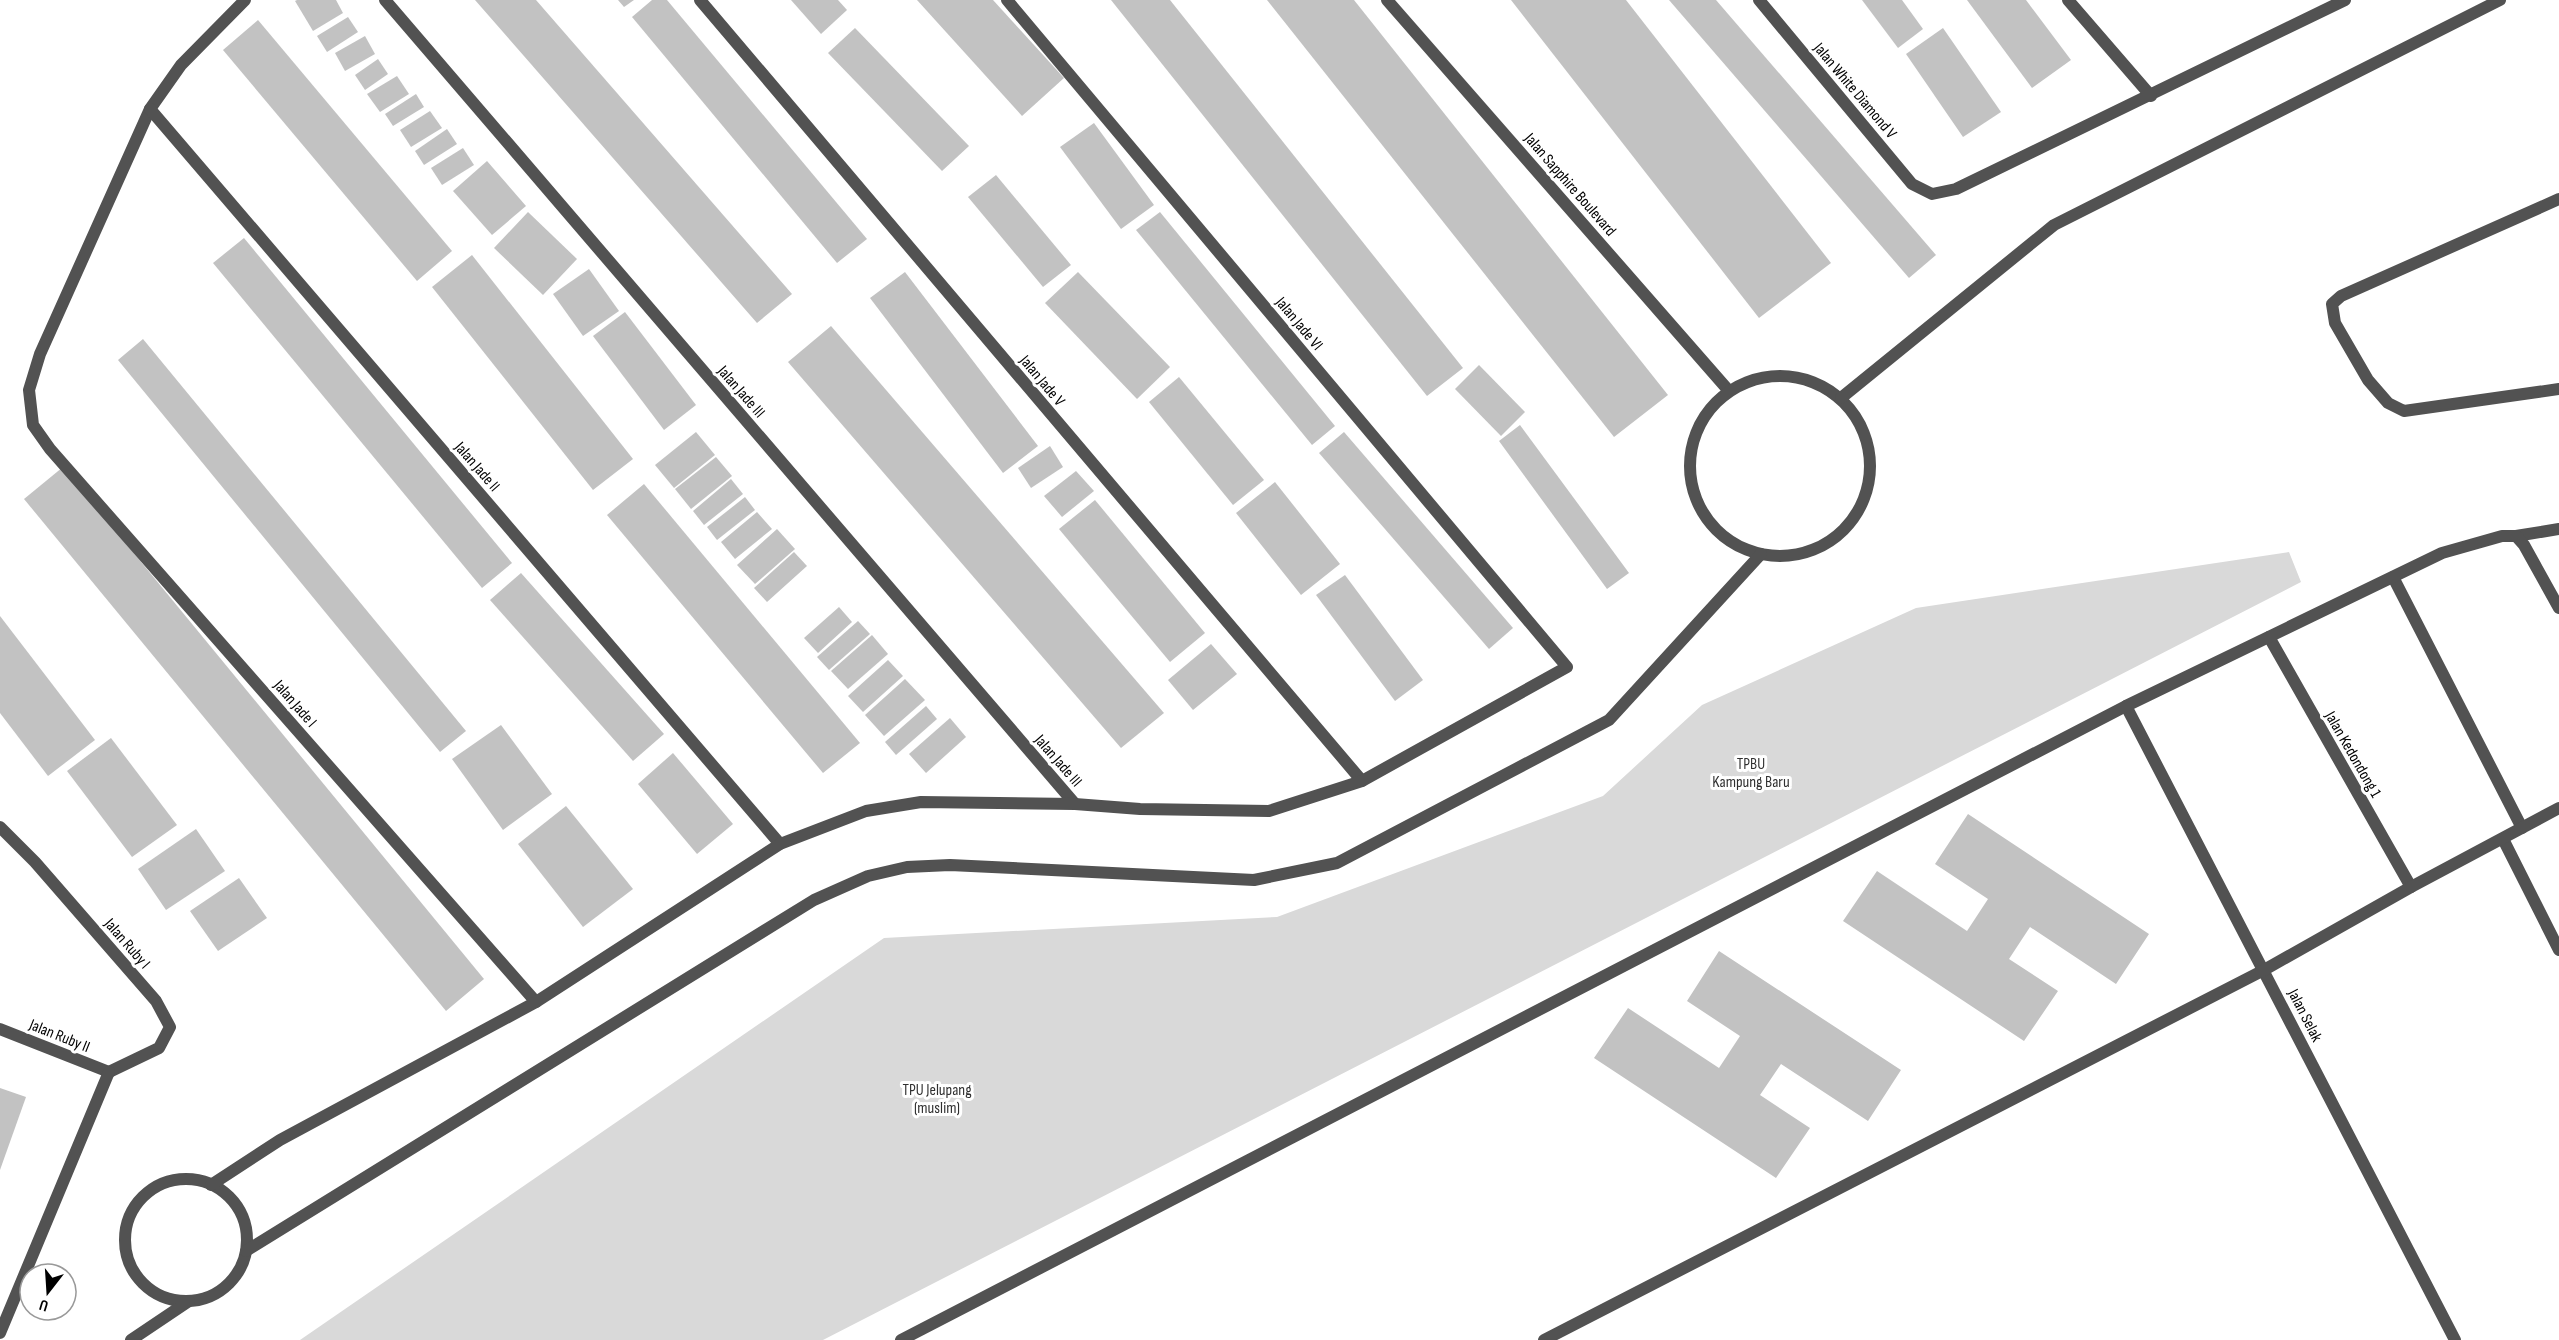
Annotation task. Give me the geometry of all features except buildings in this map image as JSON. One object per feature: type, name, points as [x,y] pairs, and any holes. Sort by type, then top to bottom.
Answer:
[{"type":"street","points":[[150,109],[181,65],[245,0]]},
{"type":"street","name":"Jalan Jade III","points":[[385,0],[1075,804]]},
{"type":"street","name":"Jalan Jade V","points":[[700,0],[1362,782]]},
{"type":"street","name":"Jalan Jade VI","points":[[1007,0],[1567,667],[1362,782]]},
{"type":"street","name":"Jalan Sapphire Boulevard","points":[[1387,0],[1729,391]]},
{"type":"street","name":"Jalan White Diamond V","points":[[1759,0],[1912,184],[1932,195],[1956,189],[2151,96]]},
{"type":"street","points":[[2068,0],[2151,96],[2345,0]]},
{"type":"street","points":[[1841,398],[2054,225],[2500,0]]},
{"type":"street","name":"Jalan Jade I","points":[[150,109],[40,354],[29,390],[33,425],[58,458],[536,1002]]},
{"type":"street","name":"Jalan Jade II","points":[[150,109],[780,844]]},
{"type":"street","points":[[2559,200],[2341,296],[2332,304],[2335,323],[2368,380],[2388,403],[2404,411],[2559,389]]},
{"type":"street","points":[[1786,376],[1815,382],[1841,398],[1859,421],[1869,449],[1870,479],[1861,507],[1844,531],[1819,547],[1790,556],[1761,554],[1733,542],[1711,523],[1695,497],[1690,467],[1694,438],[1708,411],[1729,391],[1756,378],[1786,376]]},
{"type":"street","points":[[904,1339],[2126,706],[2442,554],[2502,536],[2559,530]]},
{"type":"street","points":[[2516,536],[2524,545],[2559,608]]},
{"type":"street","points":[[246,1251],[814,900],[868,876],[907,867],[950,865],[1254,880],[1337,862],[1609,720],[1761,554]]},
{"type":"street","points":[[2393,577],[2522,828]]},
{"type":"street","name":"Jalan Kedondong 1","points":[[2269,637],[2410,887]]},
{"type":"street","name":"Jalan Selak","points":[[2126,706],[2455,1340]]},
{"type":"street","points":[[211,1185],[280,1140],[536,1002],[780,844],[866,811],[921,802],[1075,804],[1140,809],[1269,811],[1362,782]]},
{"type":"street","points":[[1544,1340],[2264,970],[2410,887],[2559,808]]},
{"type":"street","name":"Jalan Ruby I","points":[[0,827],[35,862],[156,1001],[170,1027],[159,1048],[109,1072]]},
{"type":"street","points":[[2503,839],[2559,950]]},
{"type":"street","name":"Jalan Ruby II","points":[[0,1029],[109,1072]]},
{"type":"street","points":[[0,1333],[109,1072]]},
{"type":"street","points":[[192,1179],[211,1185],[228,1196],[240,1212],[246,1231],[246,1251],[239,1270],[227,1286],[209,1297],[189,1300],[169,1299],[151,1290],[136,1276],[127,1259],[124,1239],[128,1219],[138,1202],[153,1189],[171,1181],[192,1179]]},
{"type":"street","points":[[131,1340],[189,1300]]},
{"type":"green space","name":"TPU Jelupang (muslim)","points":[[2289,552],[2301,582],[823,1340],[300,1340],[884,938],[1277,917],[1603,796],[1702,705],[1916,608]]},
{"type":"park label","name":"TPBU Kampung Baru","points":[[1751,772]]}]
